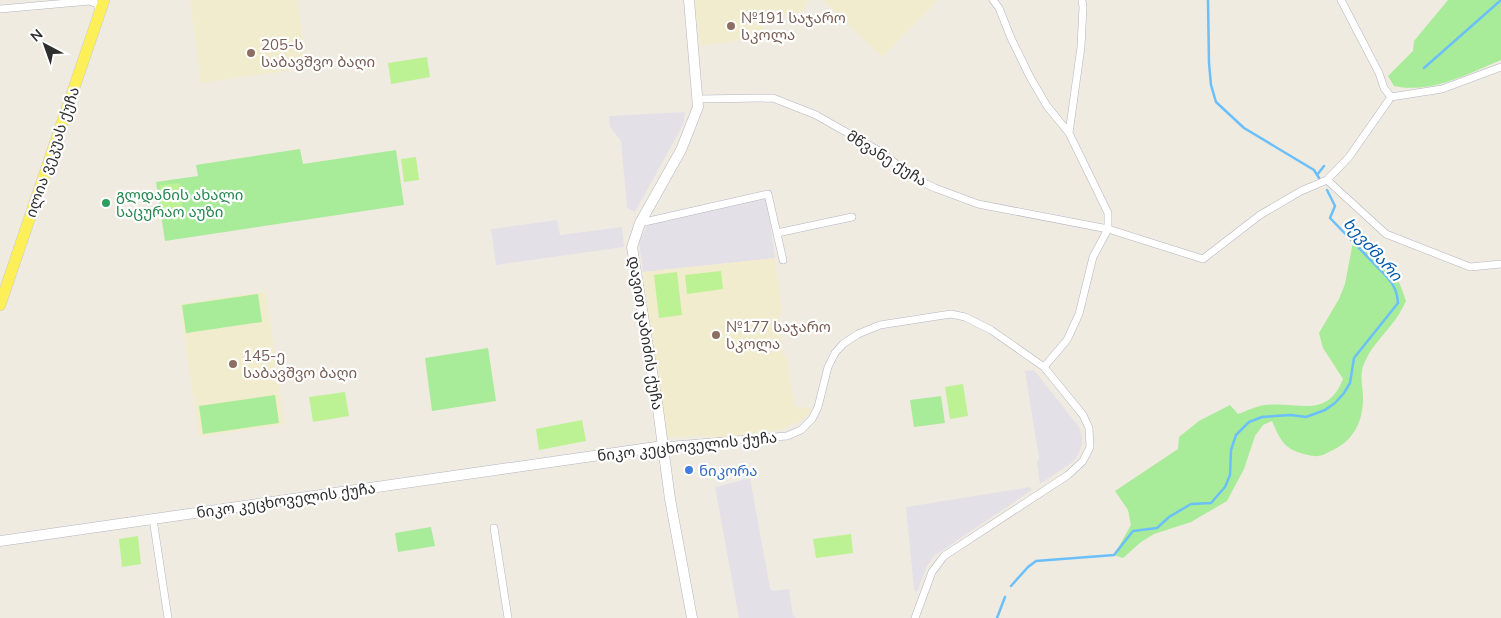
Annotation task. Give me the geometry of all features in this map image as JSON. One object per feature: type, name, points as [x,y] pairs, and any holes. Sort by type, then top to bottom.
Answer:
[{"type":"main road","name":"ილია ვეკუას ქუჩა","points":[[0,305],[102,6]]},
{"type":"street","name":"დავით ჯაბიძის ქუჩა","points":[[689,0],[698,107],[681,150],[640,223],[632,247],[670,499],[692,618]]},
{"type":"street","points":[[993,0],[1000,8],[1011,38],[1030,77],[1047,106],[1069,134],[1108,213],[1108,229],[1093,257],[1078,314],[1067,340],[1044,367]]},
{"type":"street","points":[[1069,134],[1081,47],[1082,0]]},
{"type":"street","points":[[1341,0],[1379,73],[1384,88],[1391,97]]},
{"type":"street","points":[[0,9],[90,1],[102,6]]},
{"type":"street","points":[[1501,67],[1442,88],[1391,97],[1349,157],[1327,180],[1386,234],[1470,266],[1501,264]]},
{"type":"street","name":"მწვანე ქუჩა","points":[[698,99],[773,98],[816,115],[881,152],[914,178],[935,188],[978,204],[1108,229],[1203,259],[1260,215],[1301,191],[1327,180]]},
{"type":"street","points":[[640,223],[768,194],[783,260]]},
{"type":"street","points":[[777,233],[852,217]]},
{"type":"street","name":"ნიკო კეცხოველის ქუჩა","points":[[0,541],[663,446],[787,436],[801,430],[812,419],[818,407],[828,368],[835,353],[843,344],[858,334],[880,325],[951,314],[965,317],[992,330],[1044,367],[1083,415],[1090,428],[1090,447],[1083,461],[1068,475],[944,556],[932,572],[914,618]]},
{"type":"street","points":[[153,519],[168,618]]},
{"type":"street","points":[[494,528],[508,618]]},
{"type":"shaded area","name":"205-ს საბავშვო ბაღი","points":[[190,0],[297,0],[307,68],[201,83]]},
{"type":"shaded area","name":"№191 საჯარო სკოლა","points":[[695,0],[809,0],[801,13],[762,16],[765,36],[700,46]]},
{"type":"shaded area","name":"№191 საჯარო სკოლა","points":[[823,0],[938,0],[882,57]]},
{"type":"shaded area","points":[[685,112],[683,125],[635,212],[627,208],[621,141],[610,127],[609,116]]},
{"type":"shaded area","points":[[764,197],[767,200],[775,258],[643,272],[639,242],[648,224]]},
{"type":"shaded area","points":[[557,220],[560,235],[622,227],[624,247],[496,265],[491,229]]},
{"type":"shaded area","name":"№177 საჯარო სკოლა","points":[[775,258],[782,313],[779,315],[783,355],[786,355],[795,407],[811,408],[809,414],[799,422],[782,429],[716,439],[710,436],[666,437],[643,272]]},
{"type":"shaded area","name":"145-ე საბავშვო ბაღი","points":[[266,291],[285,424],[199,437],[180,304]]},
{"type":"shaded area","points":[[1034,370],[1079,427],[1082,436],[1082,444],[1073,462],[1040,484],[1037,463],[1039,458],[1025,371]]},
{"type":"shaded area","points":[[750,478],[770,588],[772,591],[789,589],[793,616],[796,618],[739,618],[715,487]]},
{"type":"shaded area","points":[[1030,487],[1032,490],[934,556],[927,566],[917,592],[914,590],[906,507]]},
{"type":"green space","points":[[1448,0],[1501,0],[1501,60],[1436,85],[1408,88],[1394,86],[1388,76],[1413,51],[1414,41]]},
{"type":"green space","points":[[427,57],[430,77],[391,84],[388,63]]},
{"type":"green space","points":[[300,149],[303,164],[396,150],[404,205],[165,241],[156,182],[198,176],[196,165]]},
{"type":"green space","points":[[416,157],[419,180],[404,182],[401,159]]},
{"type":"green space","points":[[180,183],[183,213],[162,215],[160,185]]},
{"type":"green space","points":[[1353,242],[1374,252],[1388,264],[1398,280],[1406,301],[1396,319],[1373,348],[1364,364],[1361,377],[1363,406],[1359,422],[1352,435],[1347,441],[1333,450],[1321,456],[1312,456],[1289,448],[1281,440],[1272,421],[1263,425],[1255,436],[1244,469],[1227,501],[1191,522],[1154,534],[1141,542],[1123,558],[1114,555],[1131,525],[1128,510],[1115,491],[1178,449],[1179,437],[1199,421],[1230,405],[1238,414],[1265,405],[1310,406],[1329,400],[1336,392],[1343,379],[1323,348],[1319,333],[1339,299],[1345,284]]},
{"type":"green space","points":[[721,271],[723,289],[687,294],[685,275]]},
{"type":"green space","points":[[677,272],[682,315],[659,318],[654,275]]},
{"type":"green space","points":[[258,294],[262,322],[186,333],[182,305]]},
{"type":"green space","points":[[488,348],[496,401],[432,411],[425,358]]},
{"type":"green space","points":[[963,384],[968,416],[950,419],[945,387]]},
{"type":"green space","points":[[345,392],[349,416],[313,422],[309,397]]},
{"type":"green space","points":[[275,395],[279,423],[203,434],[199,406]]},
{"type":"green space","points":[[941,396],[945,423],[914,427],[910,400]]},
{"type":"green space","points":[[582,420],[586,441],[539,450],[536,429]]},
{"type":"green space","points":[[431,527],[435,546],[398,552],[395,533]]},
{"type":"green space","points":[[851,534],[853,553],[816,558],[813,539]]},
{"type":"green space","points":[[138,536],[141,564],[122,567],[119,539]]},
{"type":"waterway","name":"ხევძმარი","points":[[1208,0],[1209,63],[1211,85],[1216,102],[1244,128],[1314,170],[1319,178]]},
{"type":"waterway","points":[[1424,68],[1501,0]]},
{"type":"waterway","points":[[1317,175],[1324,166]]},
{"type":"waterway","name":"ხევძმარი","points":[[1011,586],[1036,561],[1114,555],[1133,531],[1157,528],[1169,517],[1191,504],[1211,503],[1225,487],[1230,475],[1231,450],[1236,435],[1249,422],[1262,417],[1291,415],[1306,417],[1325,410],[1344,393],[1350,383],[1354,358],[1398,303],[1396,292],[1389,280],[1330,218],[1335,206],[1327,190]]},
{"type":"waterway","name":"ხევძმარი","points":[[997,618],[1005,597]]},
{"type":"place","name":"№191 საჯარო სკოლა","points":[[731,26]]},
{"type":"place","name":"205-ს საბავშვო ბაღი","points":[[251,53]]},
{"type":"place","name":"გლდანის ახალი საცურაო აუზი","points":[[106,203]]},
{"type":"place","name":"№177 საჯარო სკოლა","points":[[716,335]]},
{"type":"place","name":"145-ე საბავშვო ბაღი","points":[[233,364]]},
{"type":"place","name":"ნიკორა","points":[[689,470]]}]
